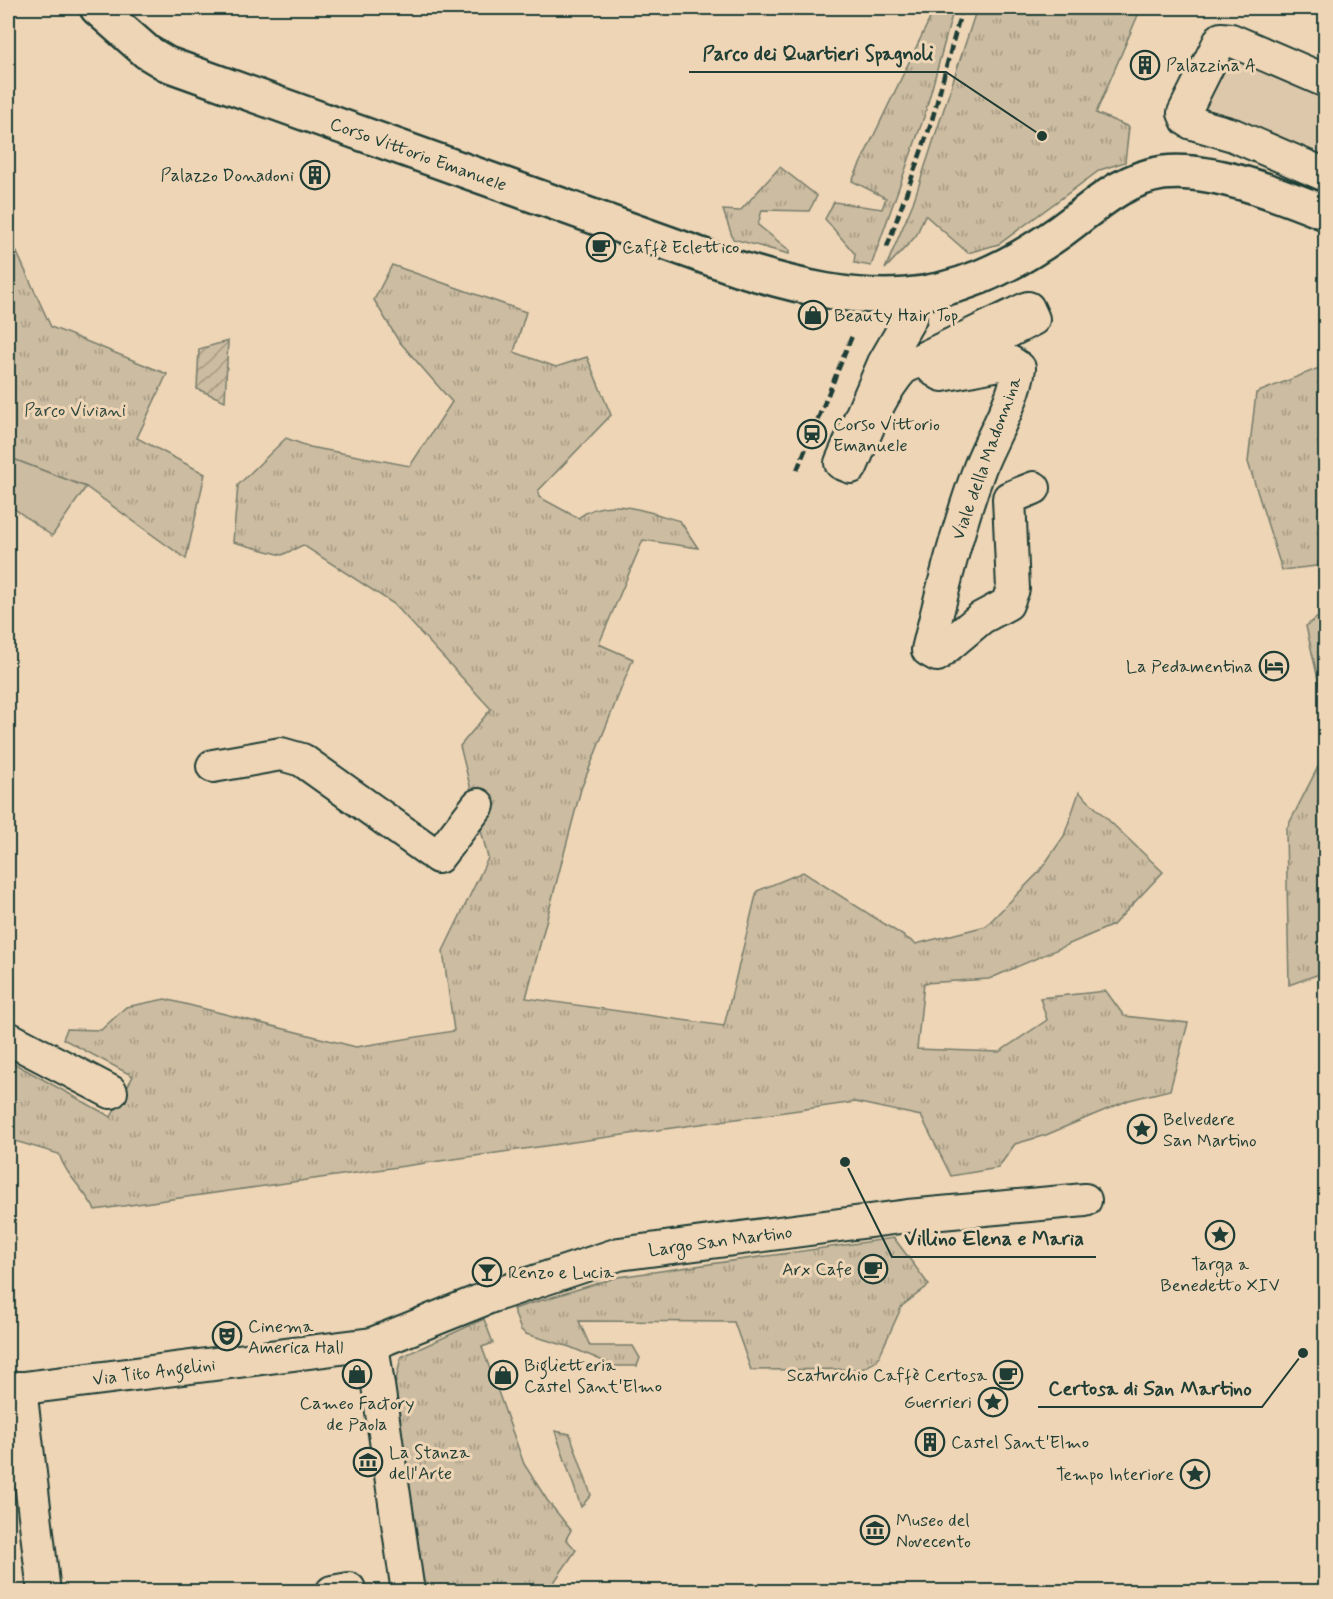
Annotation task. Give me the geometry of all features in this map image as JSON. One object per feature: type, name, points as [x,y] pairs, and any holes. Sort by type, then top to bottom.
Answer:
[{"type":"main road","name":"Corso Vittorio Emanuele","points":[[97,8],[147,52],[164,63],[389,145],[790,285],[861,297],[907,295],[953,287],[986,276],[1026,255],[1124,185],[1164,173],[1190,174],[1224,180],[1326,213]]},
{"type":"street","points":[[1326,81],[1231,40],[1221,39],[1184,113],[1187,120],[1192,123],[1233,135],[1326,175]]},
{"type":"street","name":"Viale della Madonnina","points":[[907,295],[910,318],[884,363],[841,463],[851,467],[878,405],[891,382],[903,368],[1028,308],[1033,319],[934,370],[942,375],[1010,362],[1019,368],[1017,383],[981,465],[962,518],[928,650],[937,655],[981,618],[1007,604],[1013,589],[1009,498],[1035,488]]},
{"type":"street","points":[[213,766],[281,754],[302,760],[438,857],[478,805]]},
{"type":"street","points":[[8,1038],[111,1092]]},
{"type":"street","name":"Largo San Martino","points":[[372,1344],[492,1296],[619,1254],[908,1216],[1084,1200]]},
{"type":"street","points":[[372,1344],[408,1592]]},
{"type":"street","name":"Via Tito Angelini","points":[[14,1389],[372,1344]]},
{"type":"street","points":[[14,1389],[44,1592]]},
{"type":"shaded area","points":[[1226,51],[1325,94],[1325,158],[1202,107]]},
{"type":"green space","points":[[935,8],[954,8],[924,117],[871,266],[854,263],[855,254],[825,219],[834,202],[882,209],[886,198],[852,181]]},
{"type":"green space","points":[[977,8],[1141,8],[1096,113],[1129,127],[1125,162],[1100,170],[999,244],[968,253],[925,215],[916,236],[885,269],[913,203]]},
{"type":"green space","points":[[780,167],[817,196],[809,211],[762,210],[758,225],[789,250],[789,254],[733,239],[723,210],[740,211]]},
{"type":"green space","name":"Parco Viviani","points":[[8,233],[51,327],[167,374],[137,438],[205,474],[186,559],[86,487],[8,457]]},
{"type":"green space","points":[[392,265],[526,312],[514,352],[556,367],[587,357],[611,415],[538,491],[539,497],[578,518],[602,507],[615,506],[641,510],[680,521],[698,548],[643,540],[599,644],[633,659],[581,789],[526,998],[724,1026],[757,891],[803,872],[916,944],[986,926],[1039,872],[1064,836],[1079,792],[1163,872],[1113,925],[989,979],[924,983],[917,1049],[999,1052],[1047,1020],[1040,998],[1106,991],[1124,1016],[1188,1023],[1170,1090],[1129,1100],[1046,1135],[1015,1144],[998,1168],[951,1176],[921,1116],[855,1102],[95,1210],[66,1169],[59,1154],[8,1139],[8,1060],[111,1117],[133,1076],[63,1039],[67,1029],[101,1030],[126,1007],[165,999],[356,1047],[454,1031],[443,951],[488,858],[460,746],[491,709],[394,604],[303,545],[282,555],[233,542],[238,485],[286,438],[310,447],[410,466],[452,402],[398,340],[374,300]]},
{"type":"green space","points":[[228,341],[225,401],[197,389],[199,349]]},
{"type":"green space","points":[[1324,366],[1325,565],[1282,570],[1248,462],[1256,393]]},
{"type":"green space","points":[[8,457],[86,487],[52,536],[8,504]]},
{"type":"green space","points":[[1325,612],[1325,710],[1306,626]]},
{"type":"green space","points":[[1325,753],[1325,972],[1289,985],[1286,830]]},
{"type":"green space","points":[[894,1238],[929,1285],[902,1306],[877,1361],[862,1369],[751,1370],[734,1322],[579,1321],[590,1346],[633,1346],[640,1358],[637,1366],[615,1366],[570,1347],[526,1334],[521,1330],[513,1309],[618,1277]]},
{"type":"green space","points":[[484,1319],[493,1343],[482,1347],[524,1464],[547,1500],[571,1530],[566,1539],[576,1550],[548,1591],[417,1591],[391,1404],[401,1357]]},
{"type":"green space","points":[[555,1431],[570,1434],[591,1495],[581,1507]]},
{"type":"railway","points":[[887,247],[931,124],[962,8]]},
{"type":"railway","points":[[797,470],[852,336]]},
{"type":"place","name":"Palazzina A","points":[[1145,65]]},
{"type":"place","name":"Parco dei Quartieri Spagnoli","points":[[1042,136]]},
{"type":"place","name":"Palazzo Donadoni","points":[[315,175]]},
{"type":"place","name":"Caffè Eclettico","points":[[601,247]]},
{"type":"place","name":"Beauty Hair Top","points":[[813,315]]},
{"type":"place","name":"Corso Vittorio Emanuele","points":[[812,434]]},
{"type":"place","name":"La Pedamentina","points":[[1274,666]]},
{"type":"place","name":"Belvedere San Martino","points":[[1142,1129]]},
{"type":"place","name":"Villino Elena e Maria","points":[[845,1162]]},
{"type":"place","name":"Targa a Benedetto XIV","points":[[1220,1235]]},
{"type":"place","name":"Arx Cafe","points":[[873,1269]]},
{"type":"place","name":"Renzo e Lucia","points":[[487,1272]]},
{"type":"place","name":"Cinema America Hall","points":[[227,1336]]},
{"type":"place","name":"Certosa di San Martino","points":[[1303,1353]]},
{"type":"place","name":"Cameo Factory de Paola","points":[[357,1374]]},
{"type":"place","name":"Biglietteria Castel Sant'Elmo","points":[[503,1375]]},
{"type":"place","name":"Scaturchio Caffè Certosa","points":[[1008,1375]]},
{"type":"place","name":"Guerrieri","points":[[993,1402]]},
{"type":"place","name":"Castel Sant'Elmo","points":[[930,1442]]},
{"type":"place","name":"La Stanza dell'Arte","points":[[368,1462]]},
{"type":"place","name":"Tempo Interiore","points":[[1195,1474]]},
{"type":"place","name":"Museo del Novecento","points":[[875,1530]]}]
